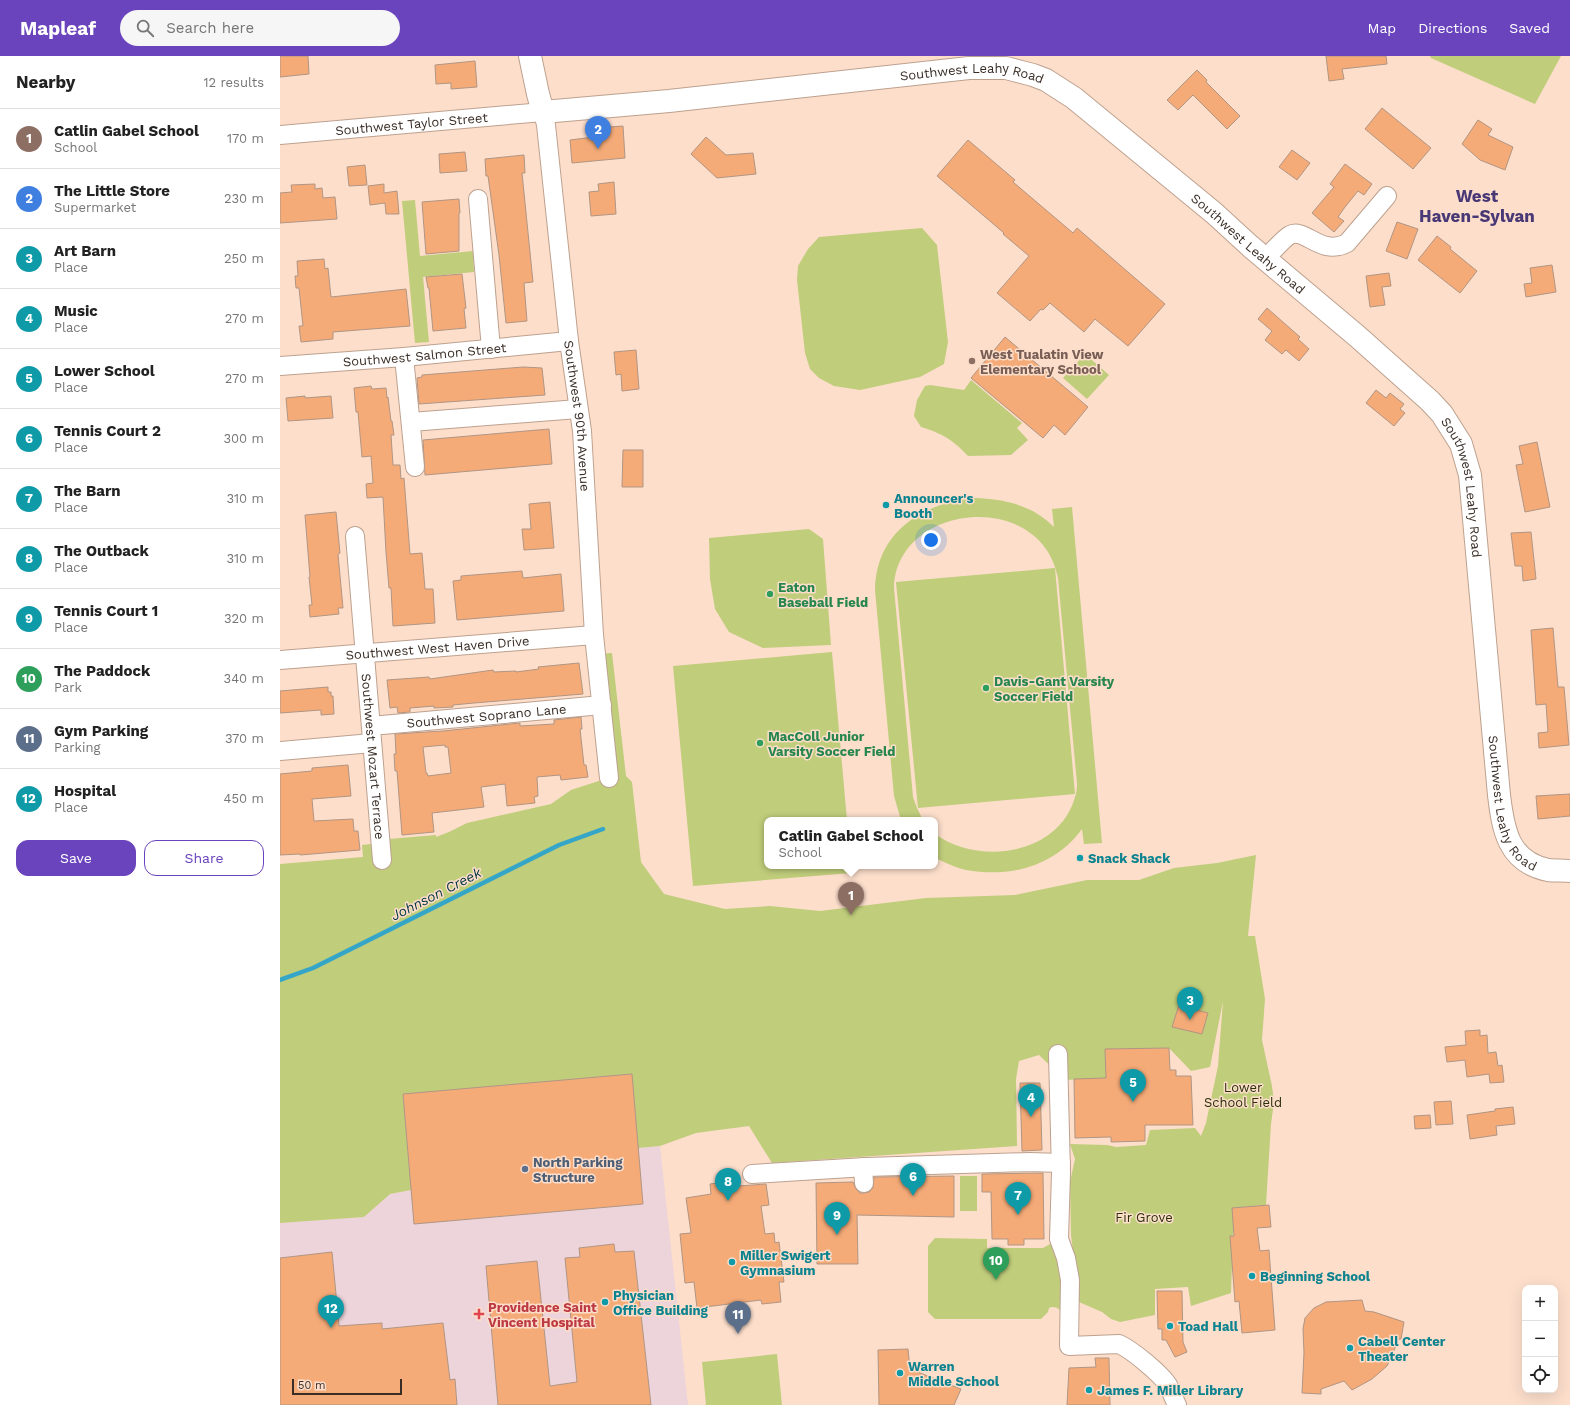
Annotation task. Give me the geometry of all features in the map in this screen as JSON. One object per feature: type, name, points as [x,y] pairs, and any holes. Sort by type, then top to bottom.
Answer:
[{"type":"street","name":"Southwest 90th Avenue","points":[[530,56],[546,125],[569,342],[582,431],[594,635],[610,778]]},
{"type":"street","name":"Southwest Leahy Road","points":[[543,112],[669,100],[969,62],[1006,68],[1033,75],[1046,80],[1074,98],[1214,213],[1265,259],[1408,379],[1442,414],[1460,444],[1470,475],[1502,820],[1507,838],[1512,847],[1527,862],[1549,870],[1570,871]]},
{"type":"street","name":"Southwest Taylor Street","points":[[280,135],[543,112]]},
{"type":"street","points":[[1265,259],[1290,234],[1298,233],[1325,246],[1341,246],[1347,243],[1387,196]]},
{"type":"street","points":[[478,198],[491,349]]},
{"type":"street","name":"Southwest Salmon Street","points":[[280,366],[404,357],[569,342]]},
{"type":"street","points":[[404,357],[415,467]]},
{"type":"street","points":[[411,422],[578,409]]},
{"type":"street","name":"Southwest Mozart Terrace","points":[[355,536],[382,860]]},
{"type":"street","name":"Southwest West Haven Drive","points":[[280,660],[594,635]]},
{"type":"street","name":"Southwest Soprano Lane","points":[[280,751],[371,735],[602,705]]},
{"type":"street","points":[[1058,1054],[1061,1163],[1059,1239],[1066,1258],[1070,1280],[1070,1346],[1119,1344],[1125,1347],[1136,1354],[1167,1384],[1177,1405]]},
{"type":"street","points":[[752,1174],[863,1175],[1029,1162],[1061,1163]]},
{"type":"shaded area","name":"Providence Saint Vincent Hospital","points":[[632,1074],[638,1148],[660,1146],[688,1405],[280,1405],[280,1223],[364,1217],[390,1194],[411,1190],[403,1094]]},
{"type":"green space","points":[[1430,56],[1561,56],[1535,104],[1431,58]]},
{"type":"green space","points":[[415,200],[420,256],[473,251],[474,272],[423,277],[429,342],[415,343],[402,201]]},
{"type":"green space","points":[[922,228],[937,245],[948,342],[944,364],[920,377],[860,390],[834,386],[819,378],[810,369],[805,353],[797,280],[798,266],[808,249],[819,237]]},
{"type":"green space","points":[[1085,354],[1109,375],[1087,399],[1063,378]]},
{"type":"green space","points":[[971,380],[1022,423],[1017,428],[1028,440],[1011,455],[968,456],[947,438],[921,427],[914,416],[917,400],[925,386],[930,385],[964,390]]},
{"type":"green space","points":[[975,498],[1007,502],[1027,508],[1037,513],[1054,527],[1052,509],[1072,507],[1102,843],[1084,844],[1082,829],[1071,842],[1059,852],[1031,866],[1015,870],[983,872],[966,870],[938,859],[938,836],[953,844],[973,850],[994,852],[1016,849],[1035,843],[1053,832],[1066,817],[1076,794],[1077,779],[1058,578],[1046,549],[1025,530],[999,519],[970,517],[942,524],[918,538],[901,559],[894,588],[913,797],[922,817],[900,817],[894,796],[875,590],[877,570],[884,552],[893,537],[906,524],[920,514],[937,506]]},
{"type":"green space","name":"Eaton Baseball Field","points":[[809,529],[823,539],[831,645],[763,648],[729,632],[715,609],[710,579],[709,538]]},
{"type":"green space","name":"Davis-Gant Varsity Soccer Field","points":[[1055,568],[1075,794],[918,808],[896,582]]},
{"type":"green space","name":"MacColl Junior Varsity Soccer Field","points":[[832,652],[847,817],[764,817],[764,869],[851,869],[851,873],[693,886],[673,666]]},
{"type":"green space","points":[[612,653],[626,776],[632,782],[641,862],[664,894],[725,909],[770,906],[820,911],[926,898],[1015,895],[1087,880],[1139,880],[1174,868],[1217,863],[1256,855],[1248,936],[1255,936],[1265,999],[1262,1040],[1274,1102],[1271,1124],[1266,1205],[1232,1208],[1239,1217],[1233,1232],[1231,1293],[1191,1306],[1188,1287],[1155,1289],[1155,1315],[1120,1322],[1111,1319],[1102,1312],[1079,1302],[1071,1235],[1070,1182],[1075,1159],[1070,1144],[1107,1145],[1116,1147],[1146,1145],[1150,1130],[1195,1128],[1201,1136],[1206,1123],[1218,1066],[1223,1001],[1210,1067],[1191,1071],[1169,1048],[1105,1049],[1106,1078],[1065,1080],[1039,1055],[1019,1061],[1016,1079],[1017,1146],[772,1163],[749,1126],[696,1133],[660,1146],[638,1148],[632,1074],[403,1094],[411,1190],[390,1194],[364,1217],[280,1223],[280,864],[363,857],[362,845],[389,842],[389,839],[436,835],[436,837],[467,823],[551,804],[571,790],[611,777],[599,654]]},
{"type":"green space","points":[[960,1176],[977,1176],[977,1211],[960,1211]]},
{"type":"green space","points":[[935,1238],[987,1239],[987,1248],[1043,1248],[1050,1244],[1056,1248],[1060,1261],[1064,1313],[1053,1307],[1049,1308],[1048,1312],[1041,1319],[935,1319],[928,1312],[928,1246]]},
{"type":"green space","points":[[777,1354],[782,1405],[706,1405],[702,1362]]},
{"type":"building","points":[[280,56],[308,56],[309,74],[280,77]]},
{"type":"building","points":[[1326,56],[1386,56],[1387,64],[1342,69],[1344,79],[1329,81]]},
{"type":"building","points":[[475,61],[477,87],[451,89],[451,83],[436,84],[435,65]]},
{"type":"building","points":[[1197,70],[1207,80],[1206,82],[1240,116],[1227,129],[1193,95],[1178,110],[1167,100]]},
{"type":"building","points":[[1382,108],[1431,148],[1413,169],[1365,129]]},
{"type":"building","points":[[1478,120],[1492,129],[1488,135],[1513,147],[1505,170],[1480,160],[1462,144]]},
{"type":"building","points":[[623,126],[625,158],[572,163],[570,140],[594,137],[593,132],[596,132],[596,128]]},
{"type":"building","points":[[706,137],[726,155],[753,153],[756,174],[717,178],[691,154]]},
{"type":"building","points":[[968,140],[1015,180],[1013,182],[1073,233],[1077,228],[1165,304],[1128,346],[1095,319],[1084,332],[1050,303],[1043,310],[1041,309],[1030,321],[997,293],[1029,256],[937,176]]},
{"type":"building","points":[[1292,150],[1310,163],[1297,180],[1279,167]]},
{"type":"building","points":[[465,152],[467,171],[440,173],[439,154]]},
{"type":"building","points":[[524,155],[525,173],[522,173],[533,282],[524,283],[527,321],[506,323],[499,255],[488,176],[486,176],[485,159]]},
{"type":"building","points":[[1345,164],[1372,184],[1364,195],[1358,191],[1345,207],[1338,217],[1344,221],[1334,232],[1312,213],[1334,187],[1330,184]]},
{"type":"building","points":[[365,165],[367,185],[349,186],[347,167]]},
{"type":"building","points":[[614,182],[616,214],[591,216],[589,192],[599,191],[598,184]]},
{"type":"building","points":[[315,184],[315,189],[322,188],[323,198],[335,197],[337,219],[280,223],[280,193],[292,192],[291,185]]},
{"type":"building","points":[[384,184],[384,193],[397,191],[399,214],[386,214],[385,203],[370,205],[368,186]]},
{"type":"building","points":[[459,199],[459,251],[426,254],[422,202]]},
{"type":"building","points":[[1397,222],[1418,229],[1407,259],[1386,251]]},
{"type":"building","points":[[1437,236],[1451,247],[1450,249],[1477,271],[1460,293],[1418,260]]},
{"type":"building","points":[[324,259],[325,269],[328,268],[331,297],[406,289],[410,326],[333,332],[333,339],[301,342],[299,326],[303,326],[299,288],[296,288],[295,276],[298,276],[297,261]]},
{"type":"building","points":[[1552,265],[1556,292],[1526,297],[1524,284],[1532,283],[1530,268]]},
{"type":"building","points":[[1389,273],[1391,286],[1382,287],[1385,305],[1370,307],[1366,276]]},
{"type":"building","points":[[462,274],[466,308],[464,309],[466,328],[433,331],[429,288],[426,277]]},
{"type":"building","points":[[1267,308],[1300,337],[1298,339],[1309,349],[1299,361],[1286,350],[1282,354],[1265,340],[1272,331],[1258,319]]},
{"type":"building","points":[[1005,337],[1088,407],[1065,435],[1054,425],[1043,438],[971,378]]},
{"type":"building","points":[[636,350],[639,389],[622,391],[621,374],[616,375],[614,352]]},
{"type":"building","points":[[523,367],[542,368],[545,395],[419,404],[417,378],[422,377],[422,375]]},
{"type":"building","points":[[371,386],[372,389],[386,388],[394,435],[391,435],[393,465],[400,465],[401,479],[404,478],[410,554],[422,553],[425,589],[433,589],[435,623],[393,626],[391,588],[389,588],[386,552],[383,497],[367,498],[366,484],[373,483],[371,456],[362,457],[358,412],[356,412],[354,388]]},
{"type":"building","points":[[1376,390],[1386,398],[1390,393],[1404,404],[1400,409],[1405,413],[1394,426],[1366,403]]},
{"type":"building","points":[[305,396],[305,398],[331,396],[333,418],[288,421],[286,398]]},
{"type":"building","points":[[549,429],[552,464],[425,475],[423,440]]},
{"type":"building","points":[[1537,442],[1550,507],[1525,512],[1516,465],[1523,464],[1519,446]]},
{"type":"building","points":[[623,450],[643,450],[643,487],[622,487]]},
{"type":"building","points":[[550,502],[554,548],[524,550],[522,529],[531,529],[529,504]]},
{"type":"building","points":[[336,512],[343,608],[338,608],[339,614],[310,617],[309,605],[312,605],[305,515]]},
{"type":"building","points":[[1531,532],[1536,579],[1523,581],[1522,566],[1515,566],[1511,533]]},
{"type":"building","points":[[522,571],[523,578],[561,574],[564,611],[457,620],[453,581],[461,580],[461,576]]},
{"type":"building","points":[[1553,628],[1558,687],[1564,687],[1569,745],[1539,748],[1538,733],[1548,732],[1546,704],[1536,705],[1531,630]]},
{"type":"building","points":[[579,663],[583,694],[453,705],[453,707],[434,708],[434,706],[410,708],[410,712],[398,713],[397,707],[390,708],[387,680],[429,677],[430,679],[493,670],[494,672],[516,672],[539,669],[538,667]]},
{"type":"building","points":[[328,687],[328,692],[331,692],[331,696],[333,696],[334,714],[321,715],[321,710],[280,713],[280,691]]},
{"type":"building","points":[[581,717],[582,729],[580,729],[584,765],[586,765],[588,777],[561,780],[560,775],[537,777],[538,796],[534,797],[535,803],[507,806],[505,784],[481,787],[484,807],[432,813],[434,832],[402,835],[397,771],[395,771],[395,734],[443,731],[520,723],[520,726],[554,724],[554,720]],"holes":[[[445,745],[445,747],[448,747],[451,773],[428,776],[426,773],[423,747]]]},
{"type":"building","points":[[348,765],[351,796],[312,799],[314,821],[353,819],[354,831],[358,831],[360,850],[300,855],[280,855],[280,774],[312,771],[312,768]]},
{"type":"building","points":[[1570,794],[1570,816],[1538,819],[1536,796]]},
{"type":"building","points":[[1179,1005],[1208,1013],[1202,1034],[1172,1027]]},
{"type":"building","points":[[1480,1030],[1480,1036],[1487,1035],[1488,1053],[1496,1052],[1498,1066],[1502,1065],[1504,1082],[1490,1083],[1489,1074],[1467,1077],[1465,1060],[1447,1062],[1445,1047],[1466,1045],[1465,1031]]},
{"type":"building","points":[[1169,1048],[1170,1070],[1176,1070],[1176,1076],[1191,1076],[1193,1125],[1145,1125],[1145,1141],[1111,1142],[1111,1137],[1075,1138],[1074,1079],[1106,1078],[1105,1049]]},
{"type":"building","name":"North Parking Structure","points":[[632,1074],[643,1204],[414,1224],[403,1094]]},
{"type":"building","points":[[1020,1083],[1040,1083],[1042,1150],[1022,1151]]},
{"type":"building","points":[[1451,1101],[1453,1124],[1436,1125],[1434,1102]]},
{"type":"building","points":[[1513,1107],[1515,1124],[1496,1126],[1497,1135],[1470,1139],[1467,1115]]},
{"type":"building","points":[[1430,1115],[1431,1128],[1415,1129],[1414,1116]]},
{"type":"building","points":[[1043,1173],[1044,1239],[1024,1239],[1024,1245],[1008,1245],[1008,1239],[992,1239],[991,1192],[982,1192],[982,1174]]},
{"type":"building","points":[[954,1176],[954,1217],[857,1215],[858,1264],[817,1264],[816,1183],[853,1182],[856,1189],[860,1193],[864,1193],[869,1192],[873,1188],[874,1177]]},
{"type":"building","name":"Miller Swigert Gymnasium","points":[[724,1182],[725,1187],[766,1184],[769,1205],[761,1206],[765,1234],[774,1233],[775,1243],[779,1242],[784,1282],[779,1282],[781,1302],[762,1304],[761,1300],[697,1308],[694,1282],[685,1283],[680,1234],[691,1233],[686,1198],[711,1194],[710,1184]]},
{"type":"building","name":"Beginning School","points":[[1269,1205],[1271,1227],[1257,1228],[1260,1251],[1269,1250],[1275,1330],[1242,1333],[1239,1301],[1235,1302],[1230,1236],[1234,1236],[1232,1208]]},
{"type":"building","name":"Physician Office Building","points":[[614,1244],[615,1252],[634,1251],[651,1405],[498,1405],[486,1266],[537,1261],[550,1386],[577,1382],[565,1258],[580,1257],[579,1248]]},
{"type":"building","points":[[332,1252],[339,1326],[382,1323],[382,1329],[443,1323],[450,1380],[455,1379],[457,1405],[280,1405],[280,1258]]},
{"type":"building","name":"Toad Hall","points":[[1157,1291],[1182,1291],[1183,1342],[1187,1352],[1175,1357],[1166,1340],[1162,1340],[1162,1329],[1158,1329]]},
{"type":"building","name":"Cabell Center Theater","points":[[1362,1300],[1365,1311],[1374,1312],[1404,1322],[1401,1339],[1399,1339],[1387,1366],[1372,1379],[1352,1390],[1344,1381],[1321,1389],[1321,1394],[1302,1393],[1304,1353],[1303,1329],[1305,1318],[1314,1308],[1326,1302]]},
{"type":"building","name":"Warren Middle School","points":[[908,1349],[910,1369],[961,1389],[954,1405],[879,1405],[878,1350]]},
{"type":"building","name":"James F. Miller Library","points":[[1095,1358],[1109,1358],[1110,1405],[1067,1405],[1069,1368],[1096,1367]]},
{"type":"waterway","name":"Johnson Creek","points":[[280,980],[313,968],[559,845],[603,829]]},
{"type":"place","name":"The Little Store","points":[[598,149]]},
{"type":"place","name":"West Tualatin View Elementary School","points":[[972,361]]},
{"type":"place","name":"Announcer's Booth","points":[[886,505]]},
{"type":"place","name":"Eaton Baseball Field","points":[[770,594]]},
{"type":"place","name":"Davis-Gant Varsity Soccer Field","points":[[986,688]]},
{"type":"place","name":"MacColl Junior Varsity Soccer Field","points":[[760,743]]},
{"type":"place","name":"Snack Shack","points":[[1080,858]]},
{"type":"place","name":"Catlin Gabel School","points":[[851,915]]},
{"type":"place","name":"Art Barn","points":[[1190,1020]]},
{"type":"place","name":"Lower School","points":[[1133,1102]]},
{"type":"place","name":"Music","points":[[1031,1117]]},
{"type":"place","name":"North Parking Structure","points":[[525,1169]]},
{"type":"place","name":"Tennis Court 2","points":[[913,1196]]},
{"type":"place","name":"The Outback","points":[[728,1201]]},
{"type":"place","name":"The Barn","points":[[1018,1215]]},
{"type":"place","name":"Tennis Court 1","points":[[837,1235]]},
{"type":"place","name":"Miller Swigert Gymnasium","points":[[732,1262]]},
{"type":"place","name":"Beginning School","points":[[1252,1276]]},
{"type":"place","name":"The Paddock","points":[[996,1280]]},
{"type":"place","name":"Physician Office Building","points":[[605,1302]]},
{"type":"place","name":"Providence Saint Vincent Hospital","points":[[479,1314]]},
{"type":"place","name":"Toad Hall","points":[[1170,1326]]},
{"type":"place","name":"Hospital","points":[[331,1328]]},
{"type":"place","name":"Gym Parking","points":[[738,1334]]},
{"type":"place","name":"Cabell Center Theater","points":[[1350,1348]]},
{"type":"place","name":"Warren Middle School","points":[[900,1373]]},
{"type":"place","name":"James F. Miller Library","points":[[1089,1390]]},
{"type":"district","name":"West Haven-Sylvan","points":[[1477,206]]},
{"type":"park label","name":"Lower School Field","points":[[1243,1094]]},
{"type":"park label","name":"Fir Grove","points":[[1144,1217]]}]
